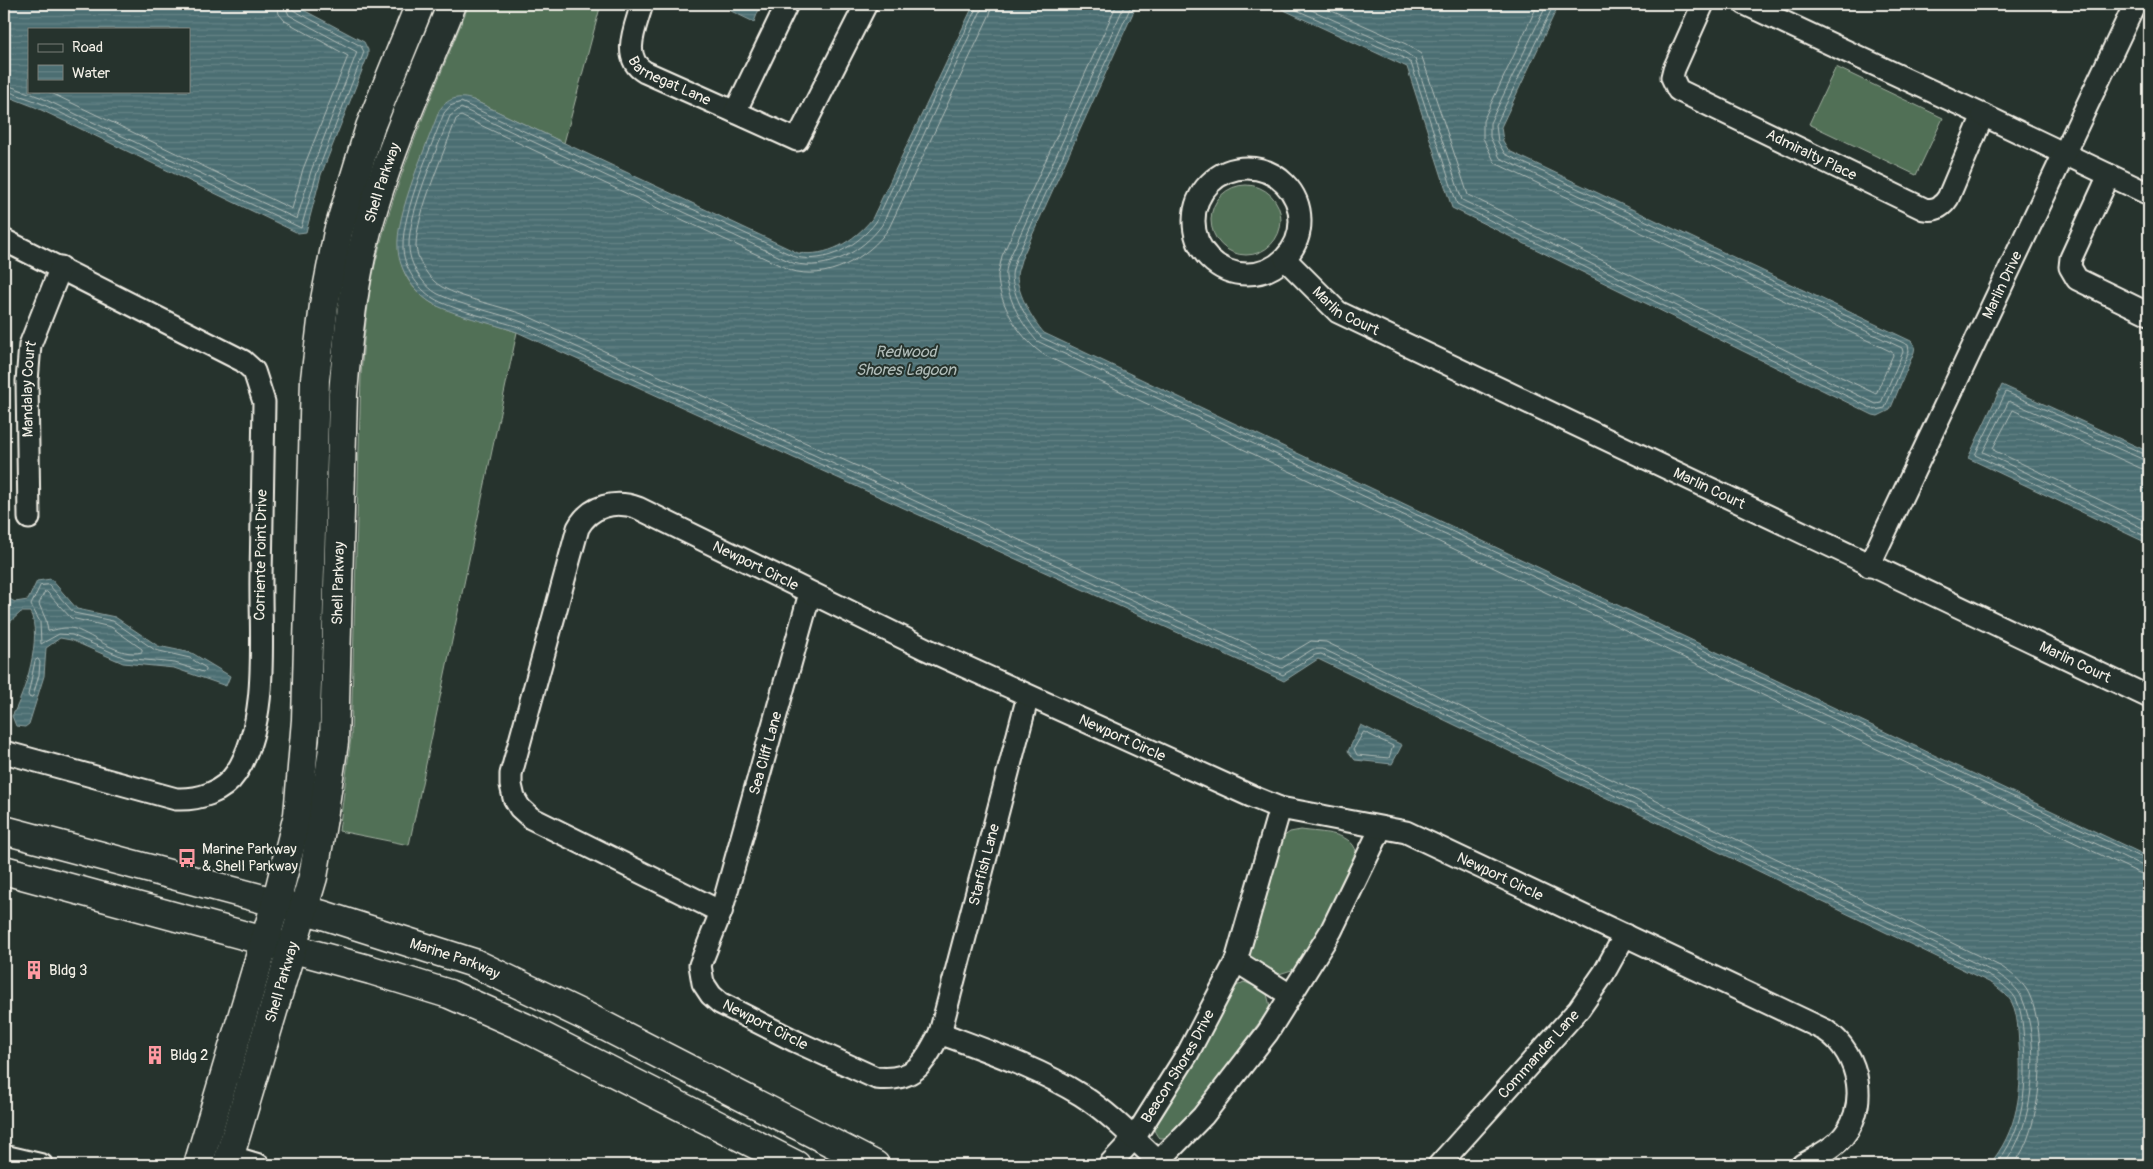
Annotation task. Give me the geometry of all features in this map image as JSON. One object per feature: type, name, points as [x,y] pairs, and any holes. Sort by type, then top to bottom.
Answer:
[{"type":"street","name":"Shell Parkway","points":[[198,1165],[276,903],[298,815],[306,720],[315,380],[324,305],[338,232],[370,127],[420,4]]},
{"type":"street","name":"Shell Parkway","points":[[228,1161],[313,876],[334,742],[343,394],[347,337],[360,266],[374,207],[400,129],[452,4]]},
{"type":"street","name":"Barnegat Lane","points":[[642,4],[631,51],[635,65],[645,72],[797,140],[866,4]]},
{"type":"street","points":[[735,112],[788,4]]},
{"type":"street","name":"Admiralty Place","points":[[1703,4],[1674,69],[1672,77],[1678,90],[1924,208],[1936,209],[1945,202],[1983,115]]},
{"type":"street","points":[[1745,4],[2149,194]]},
{"type":"street","name":"Marlin Drive","points":[[1870,566],[2135,4]]},
{"type":"street","points":[[1243,167],[1262,169],[1278,177],[1291,190],[1299,207],[1301,226],[1296,244],[1285,259],[1271,269],[1255,274],[1239,274],[1223,268],[1209,258],[1199,244],[1194,228],[1195,212],[1200,196],[1210,182],[1226,172],[1243,167]]},
{"type":"street","points":[[2109,175],[2071,258],[2071,272],[2077,279],[2149,314]]},
{"type":"street","name":"Corriente Point Drive","points":[[4,240],[61,267],[236,357],[254,371],[264,402],[259,693],[249,746],[237,772],[225,785],[197,798],[187,799],[168,797],[4,752]]},
{"type":"street","name":"Marlin Court","points":[[1285,259],[1338,312],[2149,697]]},
{"type":"street","name":"Mandalay Court","points":[[28,518],[27,381],[30,346],[61,267]]},
{"type":"street","name":"Newport Circle","points":[[940,1033],[923,1064],[902,1076],[890,1080],[876,1078],[795,1041],[720,1003],[703,983],[700,965],[721,912],[600,850],[536,820],[520,808],[514,798],[511,786],[512,774],[578,528],[589,514],[604,506],[621,503],[630,505],[1028,696],[1252,797],[1280,808],[1406,832],[1825,1030],[1846,1050],[1853,1063],[1858,1082],[1858,1100],[1854,1115],[1838,1142],[1802,1165]]},
{"type":"street","name":"Sea Cliff Lane","points":[[721,912],[810,593]]},
{"type":"street","name":"Starfish Lane","points":[[940,1033],[1028,696]]},
{"type":"street","name":"Beacon Shores Drive","points":[[1109,1165],[1134,1137],[1188,1053],[1236,961],[1280,808]]},
{"type":"street","points":[[940,1033],[1057,1082],[1082,1095],[1134,1137],[1158,1164],[1208,1108],[1268,1032],[1331,931],[1381,828]]},
{"type":"street","name":"Marine Parkway","points":[[4,830],[304,910],[474,963],[589,1018],[874,1165]]},
{"type":"street","points":[[4,870],[371,970],[449,994],[524,1027],[796,1165]]},
{"type":"street","name":"Commander Lane","points":[[1439,1165],[1579,1009],[1604,973],[1625,935]]},
{"type":"street","points":[[1236,961],[1290,995]]},
{"type":"street","points":[[4,1156],[42,1165]]},
{"type":"street","points":[[228,1161],[259,1165]]},
{"type":"green space","points":[[469,4],[601,4],[564,143],[473,100],[406,203],[402,218],[399,247],[401,260],[411,285],[421,295],[435,305],[517,332],[409,845],[339,831],[351,737],[361,375],[370,292],[384,231],[405,165]]},
{"type":"green space","points":[[1836,67],[1943,118],[1916,175],[1809,124]]},
{"type":"green space","points":[[1246,185],[1259,188],[1271,195],[1278,207],[1281,220],[1278,233],[1271,245],[1259,252],[1246,255],[1233,252],[1221,245],[1214,233],[1211,220],[1214,207],[1221,195],[1233,188]]},
{"type":"green space","points":[[1301,830],[1327,833],[1344,838],[1351,842],[1357,857],[1306,953],[1295,969],[1279,974],[1251,960],[1249,952],[1283,837],[1290,832]]},
{"type":"green space","points":[[1244,982],[1266,990],[1270,1006],[1267,1012],[1177,1133],[1168,1138],[1159,1138],[1153,1126],[1154,1117],[1157,1112],[1167,1107],[1183,1083],[1225,1002],[1236,987]]},
{"type":"water","points":[[4,4],[292,4],[364,42],[368,50],[368,55],[321,175],[306,232],[298,233],[35,107],[4,95]]},
{"type":"water","points":[[729,4],[761,4],[754,22],[731,11]]},
{"type":"water","name":"Redwood Shores Lagoon","points":[[974,4],[1137,4],[1018,270],[1018,283],[1023,299],[1030,314],[1044,333],[2149,857],[2149,1165],[1989,1165],[1999,1152],[2012,1124],[2019,1093],[2020,1078],[2015,1013],[2008,997],[1993,984],[1318,659],[1284,681],[517,332],[460,315],[438,306],[418,292],[404,272],[399,257],[398,234],[406,199],[439,111],[450,100],[458,98],[473,100],[798,253],[820,253],[839,246],[857,235],[872,219]]},
{"type":"water","points":[[1271,4],[1559,4],[1501,127],[1503,141],[1509,151],[1911,341],[1915,346],[1914,352],[1890,410],[1878,416],[1873,415],[1452,208],[1407,67]]},
{"type":"water","points":[[2002,385],[2149,452],[2149,544],[1968,458]]},
{"type":"water","points":[[51,579],[77,609],[115,617],[158,646],[192,653],[230,676],[226,686],[174,668],[123,663],[71,640],[60,638],[46,648],[44,676],[29,724],[25,727],[16,726],[12,716],[22,694],[31,665],[34,635],[33,622],[30,612],[21,612],[9,623],[4,623],[4,596],[15,602],[28,600],[37,581]]},
{"type":"water","points":[[1361,725],[1402,745],[1392,764],[1355,760],[1348,751]]},
{"type":"place","name":"Marine Parkway & Shell Parkway","points":[[187,858]]},
{"type":"place","name":"Bldg 3","points":[[34,970]]},
{"type":"place","name":"Bldg 2","points":[[155,1055]]}]
